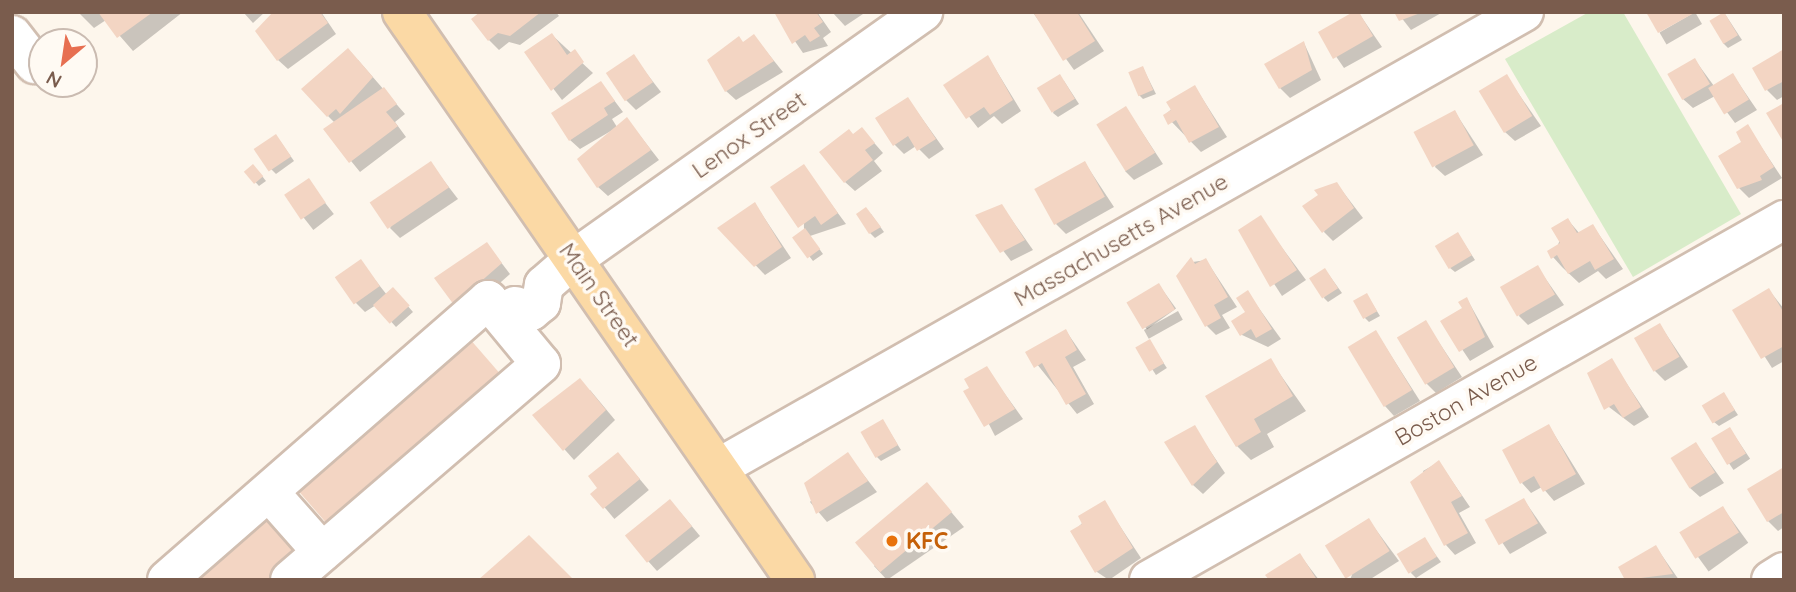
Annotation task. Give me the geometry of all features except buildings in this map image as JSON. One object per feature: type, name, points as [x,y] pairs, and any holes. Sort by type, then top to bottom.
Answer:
[{"type":"main road","name":"Main Street","points":[[403,12],[795,580]]},
{"type":"street","name":"Lenox Street","points":[[520,302],[574,258],[923,12]]},
{"type":"street","name":"Massachusetts Avenue","points":[[718,468],[1524,12]]},
{"type":"street","name":"Boston Avenue","points":[[1149,580],[1784,220]]},
{"type":"street","points":[[167,580],[488,300],[520,302],[541,364],[290,580]]},
{"type":"street","points":[[269,492],[322,552]]},
{"type":"street","points":[[1771,580],[1784,572]]},
{"type":"green space","points":[[1589,12],[1623,12],[1741,214],[1633,277],[1505,59]]},
{"type":"place","name":"KFC","points":[[892,541]]}]
